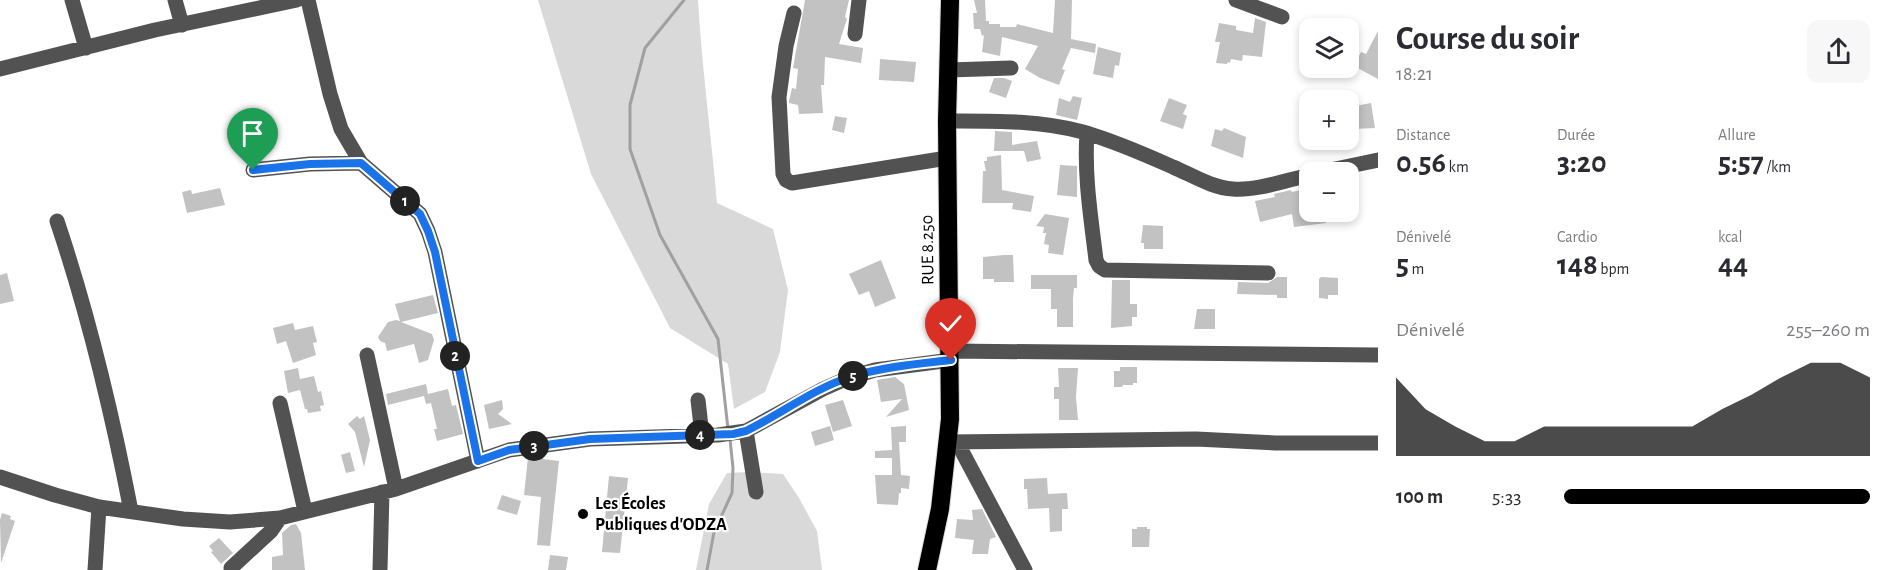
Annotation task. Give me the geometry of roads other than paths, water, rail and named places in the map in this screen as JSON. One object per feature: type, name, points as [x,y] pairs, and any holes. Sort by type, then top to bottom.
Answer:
[{"type":"highway","name":"RUE 8.250","points":[[927,570],[952,442],[947,158],[950,0]]},
{"type":"street","points":[[72,0],[86,48]]},
{"type":"street","points":[[175,0],[182,25]]},
{"type":"street","points":[[308,0],[330,94],[341,129],[361,163],[420,214],[428,231],[435,252],[478,461]]},
{"type":"street","points":[[855,34],[859,0]]},
{"type":"street","points":[[1236,0],[1282,18]]},
{"type":"street","points":[[0,69],[287,1]]},
{"type":"street","points":[[794,13],[786,46],[779,97],[783,174],[786,180],[792,183],[947,158]]},
{"type":"street","points":[[949,70],[1011,68]]},
{"type":"street","points":[[947,121],[1007,121],[1041,124],[1087,134],[1144,154],[1212,184],[1231,189],[1299,177]]},
{"type":"street","points":[[1087,134],[1088,190],[1096,260],[1099,266],[1105,270],[1268,273]]},
{"type":"street","points":[[1359,164],[1378,160]]},
{"type":"street","points":[[253,170],[310,164],[361,163]]},
{"type":"street","points":[[57,220],[102,373],[131,511]]},
{"type":"street","points":[[0,477],[99,507],[183,519],[230,522],[280,518],[389,490],[509,450],[590,439],[733,434],[746,431],[848,378],[875,370],[950,355],[1378,356]]},
{"type":"street","points":[[367,356],[389,490],[380,570]]},
{"type":"street","points":[[699,400],[702,435]]},
{"type":"street","points":[[280,404],[304,511]]},
{"type":"street","points":[[746,431],[756,492]]},
{"type":"street","points":[[1025,570],[952,442],[1196,440],[1378,443]]},
{"type":"street","points":[[95,570],[99,507]]},
{"type":"street","points":[[231,568],[271,531],[280,518]]},
{"type":"waterway","points":[[684,0],[645,48],[630,105],[630,149],[660,235],[718,339],[728,429]]},
{"type":"waterway","points":[[707,570],[714,532],[732,493],[733,468],[730,439]]},
{"type":"place","name":"Les Écoles Publiques d'ODZA","points":[[583,514]]}]
